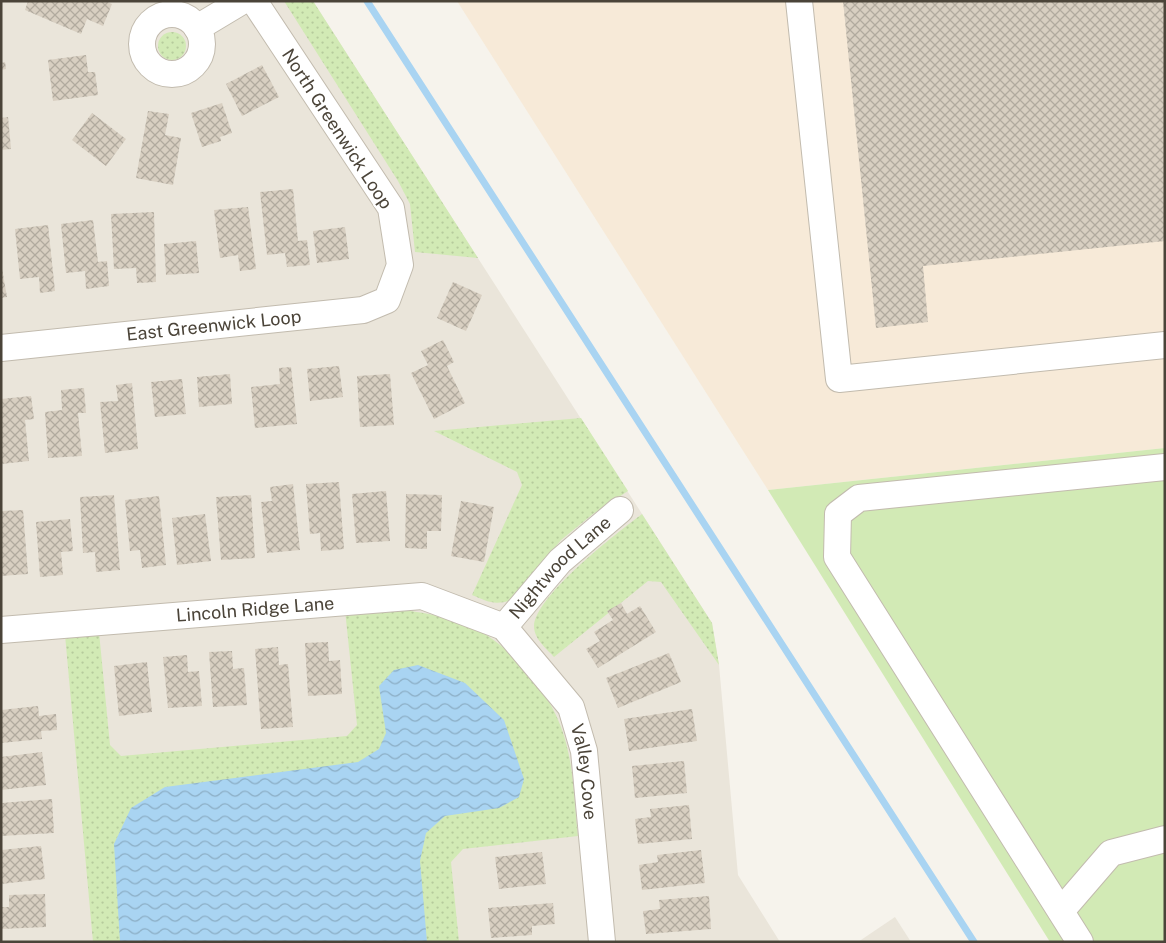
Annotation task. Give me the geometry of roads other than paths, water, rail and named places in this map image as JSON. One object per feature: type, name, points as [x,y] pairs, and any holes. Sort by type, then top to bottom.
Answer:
[{"type":"street","points":[[197,28],[242,1]]},
{"type":"street","name":"North Greenwick Loop","points":[[254,1],[391,208],[400,265]]},
{"type":"street","points":[[799,1],[838,378],[1165,344]]},
{"type":"street","name":"East Greenwick Loop","points":[[1,348],[363,310],[387,300],[400,265]]},
{"type":"street","points":[[1080,942],[837,557],[838,514],[859,498],[1165,467]]},
{"type":"street","name":"Nightwood Lane","points":[[504,627],[560,561],[620,510]]},
{"type":"street","name":"Lincoln Ridge Lane","points":[[1,630],[422,596],[504,627]]},
{"type":"street","name":"Valley Cove","points":[[504,627],[571,706],[584,751],[602,942]]},
{"type":"street","points":[[1060,911],[1111,853],[1165,839]]},
{"type":"water","points":[[418,665],[465,683],[504,720],[524,779],[519,797],[499,808],[445,816],[426,833],[420,861],[427,942],[120,942],[114,844],[131,808],[165,787],[358,762],[379,749],[386,733],[379,686],[394,670]]},
{"type":"waterway","points":[[367,1],[974,942]]}]
